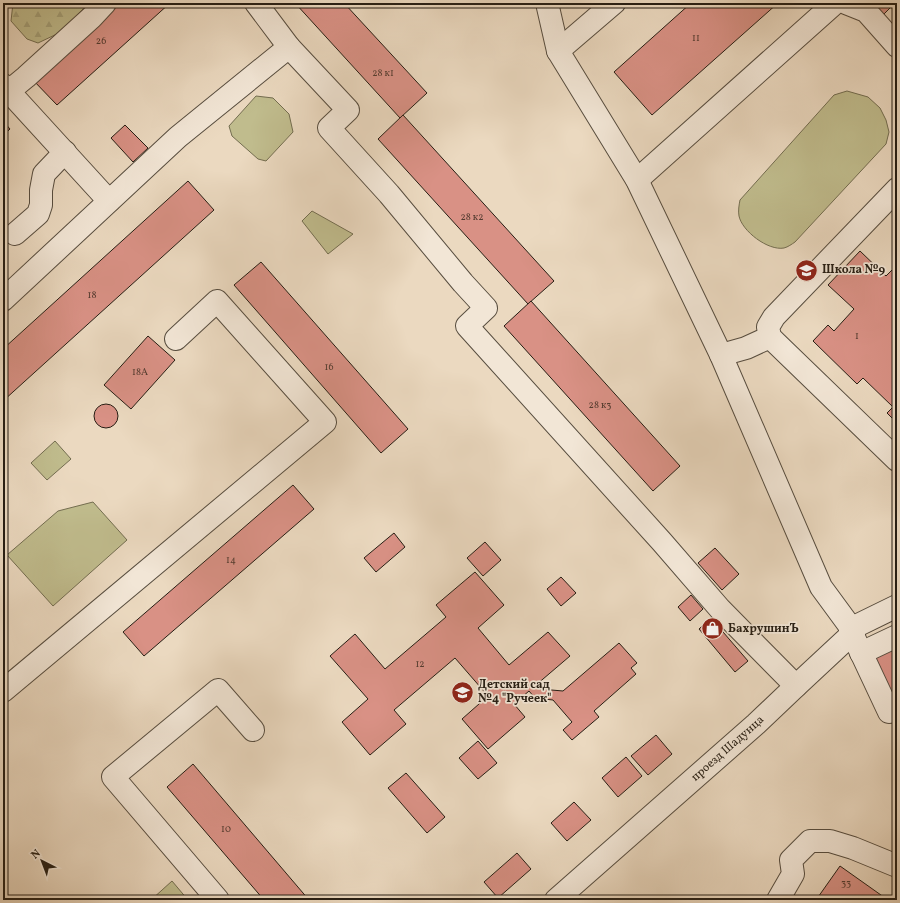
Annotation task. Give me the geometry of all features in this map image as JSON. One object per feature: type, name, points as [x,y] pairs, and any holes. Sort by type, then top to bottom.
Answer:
[{"type":"street","points":[[105,3],[87,22],[26,77],[6,88],[109,201]]},
{"type":"street","points":[[256,3],[289,47],[348,110],[329,128],[389,194],[463,283],[486,308],[467,326],[658,537],[720,609],[796,686]]},
{"type":"street","points":[[547,3],[558,51],[637,180],[722,355],[821,587],[852,630],[861,653],[889,712],[897,708]]},
{"type":"street","points":[[558,51],[614,3]]},
{"type":"street","points":[[637,180],[835,3]]},
{"type":"street","points":[[846,3],[866,11],[897,46]]},
{"type":"street","points":[[3,300],[178,137],[289,47]]},
{"type":"street","points":[[15,234],[38,214],[41,206],[41,190],[44,174],[65,152]]},
{"type":"street","points":[[897,189],[774,317],[768,327],[770,337],[897,460]]},
{"type":"street","points":[[3,691],[325,422],[217,300],[176,339]]},
{"type":"street","points":[[722,355],[746,348],[770,337]]},
{"type":"street","name":"проезд Шадунца","points":[[556,900],[756,724],[852,630],[897,606]]},
{"type":"street","points":[[861,653],[897,636]]},
{"type":"street","points":[[218,900],[113,777],[218,690],[253,730]]},
{"type":"street","points":[[778,900],[793,874],[792,860],[810,841],[830,842],[853,848],[897,866]]},
{"type":"green space","points":[[13,3],[87,3],[59,33],[38,43],[27,39],[11,21]]},
{"type":"green space","points":[[847,91],[868,97],[880,108],[886,120],[889,132],[886,144],[795,242],[784,248],[778,248],[757,239],[750,234],[741,222],[739,216],[740,200],[834,95]]},
{"type":"green space","points":[[256,96],[273,98],[289,114],[293,132],[266,161],[258,159],[232,136],[229,126]]},
{"type":"green space","points":[[312,211],[353,234],[328,254],[302,221]]},
{"type":"green space","points":[[55,441],[71,459],[47,480],[31,463]]},
{"type":"green space","points":[[93,502],[127,540],[53,606],[7,555],[58,511]]},
{"type":"green space","points":[[172,881],[188,900],[151,900]]},
{"type":"building","points":[[116,3],[170,3],[57,105],[32,79]]},
{"type":"building","points":[[295,3],[344,3],[427,93],[400,118]]},
{"type":"building","points":[[691,3],[778,3],[652,115],[614,72]]},
{"type":"building","points":[[870,3],[895,3],[883,15]]},
{"type":"building","points":[[403,115],[554,281],[528,304],[378,139]]},
{"type":"building","points":[[3,121],[10,129],[3,136]]},
{"type":"building","points":[[125,125],[148,148],[133,162],[111,138]]},
{"type":"building","points":[[188,181],[214,210],[3,401],[3,349]]},
{"type":"building","points":[[860,251],[886,276],[897,265],[897,423],[887,413],[893,407],[863,378],[857,384],[813,341],[828,325],[834,331],[854,309],[828,285]]},
{"type":"building","points":[[261,262],[408,429],[381,453],[234,285]]},
{"type":"building","points":[[531,301],[680,466],[653,491],[504,326]]},
{"type":"building","points":[[148,336],[175,360],[131,409],[104,385]]},
{"type":"building","points":[[106,404],[115,407],[118,416],[115,425],[106,428],[97,425],[94,416],[97,407]]},
{"type":"building","points":[[293,485],[314,509],[144,656],[123,632]]},
{"type":"building","points":[[394,533],[405,547],[376,572],[364,558]]},
{"type":"building","points":[[485,542],[501,560],[483,576],[467,558]]},
{"type":"building","points":[[715,548],[739,574],[722,590],[698,563]]},
{"type":"building","points":[[475,572],[504,605],[478,628],[509,665],[548,632],[570,656],[536,685],[540,689],[563,691],[619,643],[637,663],[631,668],[636,674],[594,711],[599,717],[572,740],[563,730],[572,722],[553,700],[535,698],[529,691],[514,704],[525,717],[488,749],[462,719],[488,696],[455,658],[394,710],[406,724],[370,755],[342,722],[368,699],[330,656],[355,634],[385,669],[446,617],[436,605]]},
{"type":"building","points":[[561,577],[576,593],[561,606],[547,589]]},
{"type":"building","points":[[691,595],[703,609],[690,621],[678,607]]},
{"type":"building","points":[[711,618],[748,661],[735,672],[699,629]]},
{"type":"building","points":[[897,644],[897,692],[890,695],[871,656]]},
{"type":"building","points":[[656,735],[672,754],[648,775],[631,756]]},
{"type":"building","points":[[478,741],[497,763],[478,779],[459,758]]},
{"type":"building","points":[[626,757],[642,776],[618,797],[602,778]]},
{"type":"building","points":[[193,764],[309,900],[264,900],[167,787]]},
{"type":"building","points":[[406,773],[445,817],[427,833],[388,788]]},
{"type":"building","points":[[574,802],[591,820],[567,841],[551,823]]},
{"type":"building","points":[[517,853],[531,869],[498,898],[484,882]]},
{"type":"building","points":[[840,866],[888,900],[816,900]]},
{"type":"place","name":"Школа №9","points":[[807,270]]},
{"type":"place","name":"БахрушинЪ","points":[[713,629]]},
{"type":"place","name":"Детский сад №4 \"Ручеек\"","points":[[462,692]]}]
